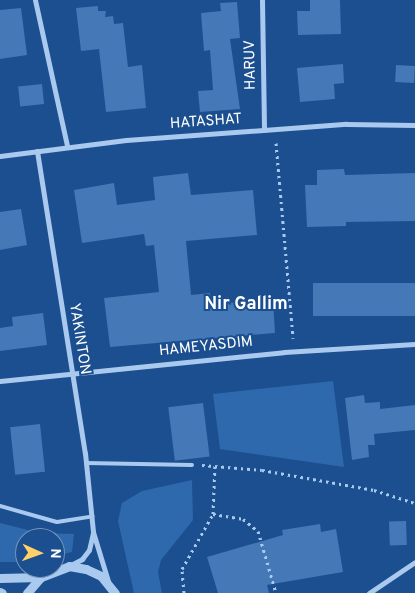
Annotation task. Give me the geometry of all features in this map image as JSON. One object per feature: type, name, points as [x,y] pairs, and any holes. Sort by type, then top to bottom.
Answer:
[{"type":"street","points":[[35,0],[67,146]]},
{"type":"street","name":"HARUV","points":[[262,0],[264,130]]},
{"type":"street","name":"HATASHAT","points":[[0,156],[67,146],[264,130],[346,124],[415,125]]},
{"type":"street","name":"YAKINTON","points":[[37,151],[93,516],[93,532],[89,550],[82,559],[69,566]]},
{"type":"street","name":"HAMEYASDIM","points":[[0,381],[294,351],[415,344]]},
{"type":"street","name":"YAKINTON","points":[[93,532],[108,584]]},
{"type":"street","points":[[369,593],[415,562]]},
{"type":"street","points":[[65,567],[69,566],[86,568],[108,584],[115,593]]},
{"type":"street","points":[[0,578],[15,577]]},
{"type":"street","points":[[27,593],[39,578]]},
{"type":"lane","points":[[86,463],[192,465]]},
{"type":"lane","points":[[0,506],[57,522],[93,516]]},
{"type":"path","points":[[274,130],[294,351]]},
{"type":"path","points":[[192,465],[215,465],[262,470],[374,490],[415,503]]},
{"type":"path","points":[[184,593],[182,569],[213,514],[215,465]]},
{"type":"path","points":[[213,514],[243,519],[258,531],[276,593]]},
{"type":"shaded area","points":[[333,381],[344,467],[220,449],[213,394]]},
{"type":"shaded area","points":[[192,480],[193,520],[161,560],[158,572],[162,593],[134,593],[118,521],[122,503],[142,491]]},
{"type":"shaded area","points":[[0,523],[20,528],[15,528],[15,562],[0,562]]},
{"type":"shaded area","points":[[65,534],[74,534],[72,552],[65,554]]},
{"type":"building","points":[[310,0],[340,0],[341,34],[298,35],[297,11],[310,11]]},
{"type":"building","points":[[237,2],[240,38],[230,39],[240,109],[200,112],[198,91],[213,90],[210,50],[204,51],[201,13],[221,11],[220,3]]},
{"type":"building","points":[[98,6],[98,11],[106,11],[105,17],[113,16],[114,24],[123,23],[128,67],[142,65],[146,108],[106,112],[99,49],[81,51],[76,8]]},
{"type":"building","points":[[21,8],[27,55],[0,59],[0,10]]},
{"type":"building","points":[[343,64],[344,83],[334,84],[335,99],[300,102],[297,68]]},
{"type":"building","points":[[396,65],[415,66],[414,83],[395,82]]},
{"type":"building","points":[[42,84],[44,104],[20,106],[18,87]]},
{"type":"building","points":[[344,169],[345,175],[415,173],[415,221],[346,222],[346,226],[307,227],[305,185],[317,185],[317,170]]},
{"type":"building","points":[[188,173],[191,195],[253,190],[257,235],[186,241],[191,295],[210,293],[211,304],[273,300],[275,333],[110,347],[104,298],[159,292],[154,245],[146,246],[144,234],[82,243],[74,190],[114,183],[117,205],[155,200],[153,177]]},
{"type":"building","points":[[21,209],[27,245],[0,250],[0,212]]},
{"type":"building","points":[[313,283],[415,283],[415,316],[313,316]]},
{"type":"building","points":[[43,313],[47,345],[0,351],[0,328],[13,326],[12,317]]},
{"type":"building","points":[[364,395],[365,403],[380,402],[380,409],[415,405],[415,430],[374,434],[375,445],[368,445],[369,457],[352,460],[345,398]]},
{"type":"building","points":[[203,403],[210,457],[175,461],[168,407]]},
{"type":"building","points":[[40,424],[45,472],[15,475],[10,427]]},
{"type":"building","points":[[406,521],[407,545],[390,546],[389,522]]},
{"type":"building","points":[[320,524],[321,532],[336,529],[343,572],[267,585],[269,593],[218,593],[207,557],[283,535],[282,530]]},
{"type":"district","name":"Nir Gallim","points":[[246,305]]}]
